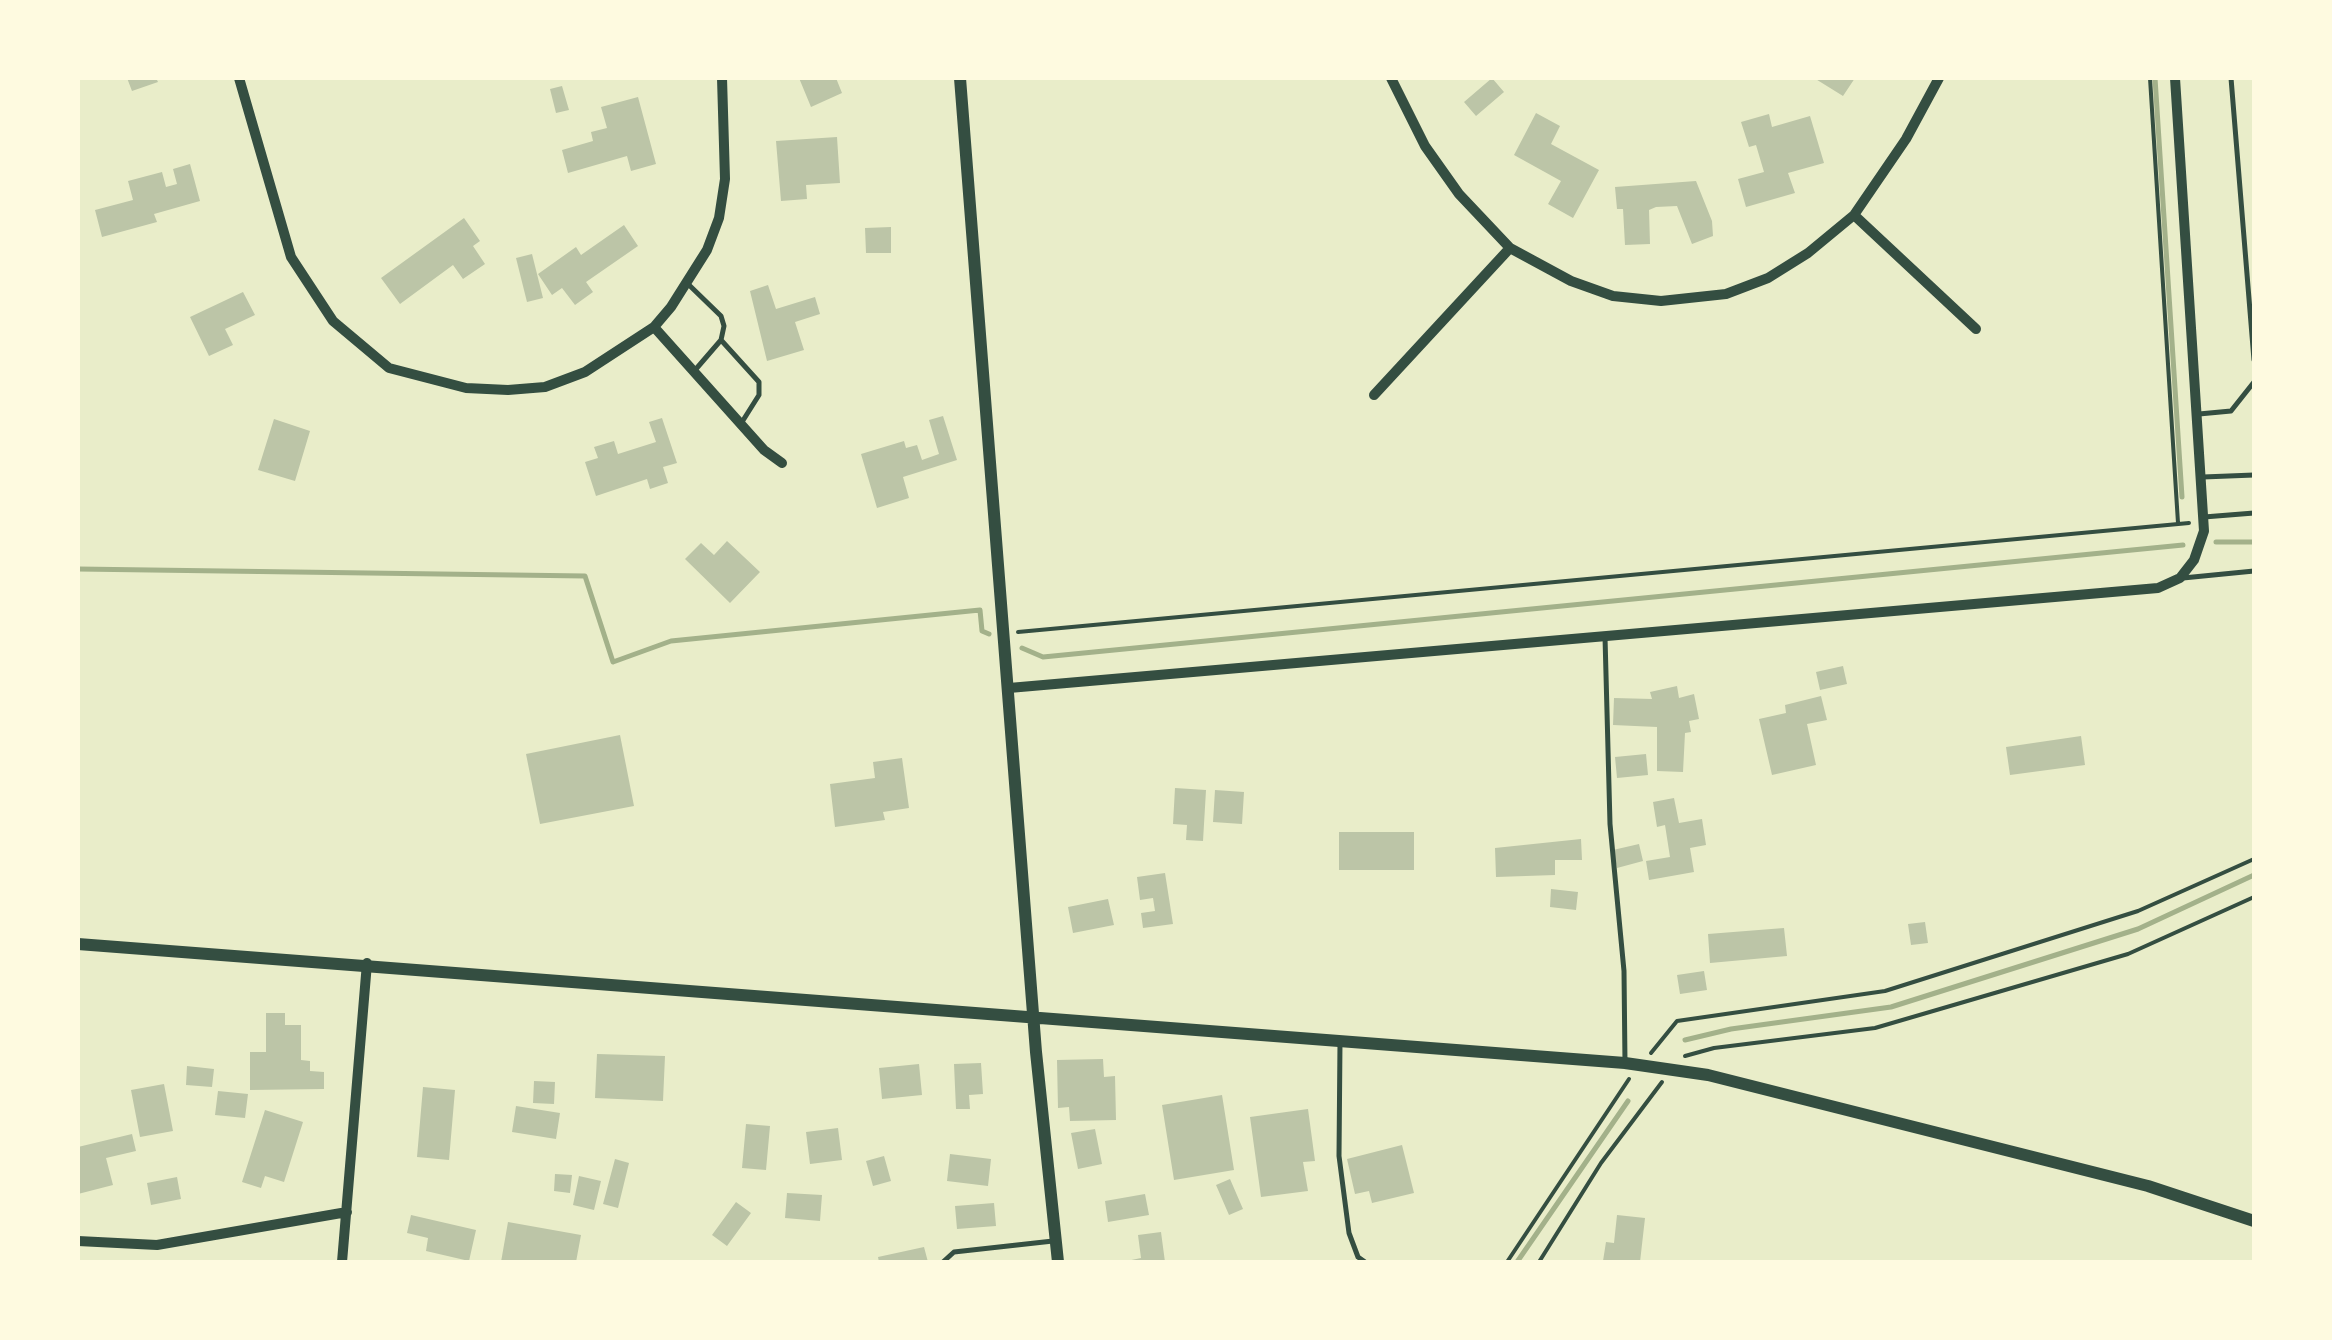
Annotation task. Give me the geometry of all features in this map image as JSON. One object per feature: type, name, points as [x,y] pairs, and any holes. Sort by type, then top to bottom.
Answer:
[{"type":"street","points":[[239,78],[291,257],[333,321],[390,368],[466,388],[545,387],[585,372],[654,327],[686,282],[719,218],[726,179],[722,78]]},
{"type":"street","points":[[960,78],[1033,1016],[1058,1262]]},
{"type":"street","points":[[1391,78],[1425,146],[1459,194],[1510,248],[1571,280],[1613,296],[1690,300],[1726,294],[1768,278],[1854,215],[1906,140],[1938,78]]},
{"type":"street","points":[[1009,688],[2158,588],[2180,578],[2194,560],[2204,520],[2175,78]]},
{"type":"street","points":[[1854,215],[1976,329]]},
{"type":"street","points":[[1374,396],[1510,248]]},
{"type":"street","points":[[654,327],[741,424],[782,463]]},
{"type":"street","points":[[78,944],[1340,1038],[1643,1065],[2129,1181],[2254,1222]]},
{"type":"street","points":[[342,1262],[367,963]]},
{"type":"street","points":[[78,1240],[158,1245],[347,1212]]},
{"type":"lane","points":[[2231,78],[2254,360]]},
{"type":"lane","points":[[686,282],[721,316],[722,340],[759,382],[759,395],[741,424]]},
{"type":"lane","points":[[694,372],[722,340]]},
{"type":"lane","points":[[2196,414],[2231,411],[2254,382]]},
{"type":"lane","points":[[2200,477],[2254,475]]},
{"type":"lane","points":[[2204,520],[2254,514]]},
{"type":"lane","points":[[2180,578],[2254,571]]},
{"type":"lane","points":[[1605,637],[1610,824],[1624,971],[1626,1063]]},
{"type":"lane","points":[[1340,1038],[1339,1156],[1349,1233],[1358,1257],[1365,1262]]},
{"type":"lane","points":[[943,1262],[954,1252],[1056,1240]]},
{"type":"path","points":[[2150,78],[2178,524]]},
{"type":"path","points":[[1005,634],[2204,520]]},
{"type":"path","points":[[1507,1262],[1678,1020],[1885,991],[2138,911],[2254,858]]},
{"type":"path","points":[[1539,1262],[1600,1163],[1689,1053],[1875,1028],[2128,954],[2254,897]]},
{"type":"building","points":[[127,78],[156,78],[158,82],[132,91]]},
{"type":"building","points":[[799,78],[836,78],[842,93],[811,107]]},
{"type":"building","points":[[1492,78],[1504,92],[1476,116],[1464,102]]},
{"type":"building","points":[[1814,78],[1855,78],[1843,96]]},
{"type":"building","points":[[562,86],[569,110],[556,113],[550,89]]},
{"type":"building","points":[[638,97],[656,164],[631,171],[627,156],[568,173],[562,150],[593,141],[591,132],[607,128],[601,107]]},
{"type":"building","points":[[1536,113],[1560,126],[1551,144],[1599,170],[1573,218],[1548,204],[1561,181],[1514,155]]},
{"type":"building","points":[[1769,114],[1772,127],[1810,116],[1824,163],[1788,173],[1795,193],[1746,207],[1738,179],[1764,172],[1756,145],[1749,147],[1741,122]]},
{"type":"building","points":[[837,137],[840,183],[806,185],[807,199],[781,201],[776,141]]},
{"type":"building","points":[[190,164],[200,201],[154,214],[157,222],[102,237],[95,210],[133,200],[128,181],[162,172],[166,187],[177,184],[173,169]]},
{"type":"building","points":[[1696,181],[1712,221],[1713,236],[1692,244],[1677,206],[1656,207],[1649,210],[1650,244],[1625,245],[1623,209],[1617,209],[1615,187]]},
{"type":"building","points":[[464,218],[480,241],[473,246],[485,264],[463,279],[453,265],[400,304],[381,278]]},
{"type":"building","points":[[624,225],[638,246],[586,282],[593,292],[575,305],[562,288],[552,295],[538,274],[576,247],[581,255]]},
{"type":"building","points":[[891,227],[891,253],[866,253],[865,228]]},
{"type":"building","points":[[532,254],[543,298],[527,302],[516,258]]},
{"type":"building","points":[[768,285],[776,309],[815,297],[820,314],[795,322],[804,350],[767,361],[750,291]]},
{"type":"building","points":[[243,292],[255,315],[225,329],[233,345],[209,356],[190,317]]},
{"type":"building","points":[[943,416],[957,460],[903,477],[909,498],[877,508],[861,454],[904,441],[906,448],[917,445],[922,460],[939,454],[929,420]]},
{"type":"building","points":[[662,418],[677,463],[663,467],[668,483],[650,489],[647,479],[596,496],[585,462],[598,458],[594,447],[614,441],[618,454],[656,442],[649,422]]},
{"type":"building","points":[[274,419],[310,431],[295,481],[258,470]]},
{"type":"building","points":[[727,541],[760,572],[730,603],[685,559],[701,543],[714,555]]},
{"type":"building","points":[[1843,666],[1847,684],[1820,690],[1816,672]]},
{"type":"building","points":[[1677,686],[1679,698],[1694,694],[1699,719],[1689,721],[1691,732],[1685,733],[1683,772],[1657,771],[1657,727],[1613,725],[1614,698],[1652,699],[1650,692]]},
{"type":"building","points":[[1821,696],[1827,720],[1807,724],[1816,765],[1772,775],[1759,719],[1786,713],[1785,705]]},
{"type":"building","points":[[620,735],[634,806],[540,824],[526,754]]},
{"type":"building","points":[[2081,736],[2085,765],[2010,775],[2006,747]]},
{"type":"building","points":[[1646,754],[1648,775],[1617,778],[1615,757]]},
{"type":"building","points":[[902,758],[909,808],[883,812],[885,820],[835,827],[830,784],[875,778],[873,762]]},
{"type":"building","points":[[1175,788],[1206,790],[1203,841],[1186,840],[1187,825],[1173,824]]},
{"type":"building","points":[[1215,790],[1244,792],[1242,824],[1213,822]]},
{"type":"building","points":[[1674,798],[1679,823],[1702,819],[1706,845],[1690,848],[1694,872],[1649,880],[1646,861],[1670,857],[1665,825],[1657,827],[1653,802]]},
{"type":"building","points":[[1339,832],[1414,832],[1414,870],[1339,870]]},
{"type":"building","points":[[1581,839],[1582,860],[1555,860],[1555,875],[1496,877],[1495,848]]},
{"type":"building","points":[[1639,844],[1643,861],[1617,868],[1613,850]]},
{"type":"building","points":[[1165,873],[1173,924],[1143,928],[1141,913],[1155,911],[1153,898],[1140,900],[1137,877]]},
{"type":"building","points":[[1551,889],[1578,892],[1576,910],[1550,907]]},
{"type":"building","points":[[1108,899],[1114,925],[1073,933],[1068,907]]},
{"type":"building","points":[[1925,922],[1928,943],[1911,945],[1908,924]]},
{"type":"building","points":[[1784,928],[1787,956],[1710,963],[1708,934]]},
{"type":"building","points":[[1704,971],[1707,990],[1680,994],[1677,975]]},
{"type":"building","points":[[266,1013],[285,1013],[285,1025],[301,1025],[301,1060],[310,1061],[310,1071],[324,1072],[324,1089],[250,1090],[250,1052],[266,1052]]},
{"type":"building","points":[[597,1054],[665,1056],[663,1101],[595,1098]]},
{"type":"building","points":[[1103,1059],[1104,1077],[1115,1076],[1116,1120],[1070,1121],[1069,1107],[1058,1108],[1057,1060]]},
{"type":"building","points":[[981,1063],[983,1094],[969,1095],[970,1109],[956,1109],[954,1064]]},
{"type":"building","points":[[919,1064],[922,1095],[882,1099],[879,1068]]},
{"type":"building","points":[[187,1066],[214,1069],[212,1087],[186,1085]]},
{"type":"building","points":[[534,1081],[555,1082],[554,1104],[533,1103]]},
{"type":"building","points":[[164,1084],[173,1131],[140,1137],[131,1090]]},
{"type":"building","points":[[423,1087],[455,1090],[449,1160],[417,1157]]},
{"type":"building","points":[[218,1091],[248,1094],[245,1118],[215,1115]]},
{"type":"building","points":[[1222,1095],[1234,1170],[1174,1180],[1162,1105]]},
{"type":"building","points":[[516,1106],[560,1113],[556,1139],[512,1132]]},
{"type":"building","points":[[1308,1109],[1315,1161],[1303,1162],[1308,1191],[1261,1197],[1250,1117]]},
{"type":"building","points":[[265,1110],[303,1122],[284,1182],[265,1176],[261,1188],[242,1182]]},
{"type":"building","points":[[746,1124],[770,1126],[766,1170],[742,1168]]},
{"type":"building","points":[[838,1128],[842,1160],[810,1164],[806,1132]]},
{"type":"building","points":[[1095,1129],[1102,1164],[1078,1169],[1071,1133]]},
{"type":"building","points":[[132,1134],[136,1151],[106,1158],[113,1185],[78,1194],[78,1147]]},
{"type":"building","points":[[1402,1145],[1414,1193],[1372,1203],[1369,1191],[1355,1194],[1347,1159]]},
{"type":"building","points":[[950,1154],[991,1159],[988,1186],[947,1181]]},
{"type":"building","points":[[884,1156],[891,1181],[873,1186],[866,1161]]},
{"type":"building","points":[[615,1159],[629,1163],[618,1208],[603,1204]]},
{"type":"building","points":[[555,1174],[572,1175],[570,1193],[554,1191]]},
{"type":"building","points":[[579,1176],[601,1181],[594,1210],[573,1205]]},
{"type":"building","points":[[177,1177],[181,1199],[151,1205],[147,1183]]},
{"type":"building","points":[[1230,1179],[1243,1209],[1229,1215],[1216,1185]]},
{"type":"building","points":[[787,1193],[822,1195],[820,1221],[785,1218]]},
{"type":"building","points":[[1145,1194],[1149,1215],[1108,1222],[1105,1201]]},
{"type":"building","points":[[736,1202],[751,1213],[727,1246],[712,1235]]},
{"type":"building","points":[[994,1203],[996,1226],[957,1229],[955,1206]]},
{"type":"building","points":[[411,1215],[476,1230],[469,1261],[426,1251],[428,1238],[407,1233]]},
{"type":"building","points":[[1617,1215],[1645,1218],[1640,1262],[1603,1261],[1606,1242],[1614,1243]]},
{"type":"building","points":[[508,1222],[581,1235],[576,1262],[501,1262]]},
{"type":"building","points":[[1161,1232],[1165,1262],[1122,1262],[1141,1258],[1138,1235]]},
{"type":"building","points":[[924,1247],[928,1262],[879,1262],[878,1257]]},
{"type":"waterway","points":[[2155,78],[2182,497]]},
{"type":"waterway","points":[[2216,542],[2254,542]]},
{"type":"waterway","points":[[1022,648],[1043,657],[2183,545]]},
{"type":"waterway","points":[[78,569],[585,576],[613,662],[671,641],[980,610],[982,631],[989,634]]},
{"type":"waterway","points":[[1685,1040],[1731,1029],[1891,1007],[2138,929],[2254,875]]},
{"type":"waterway","points":[[1517,1262],[1628,1101]]}]
